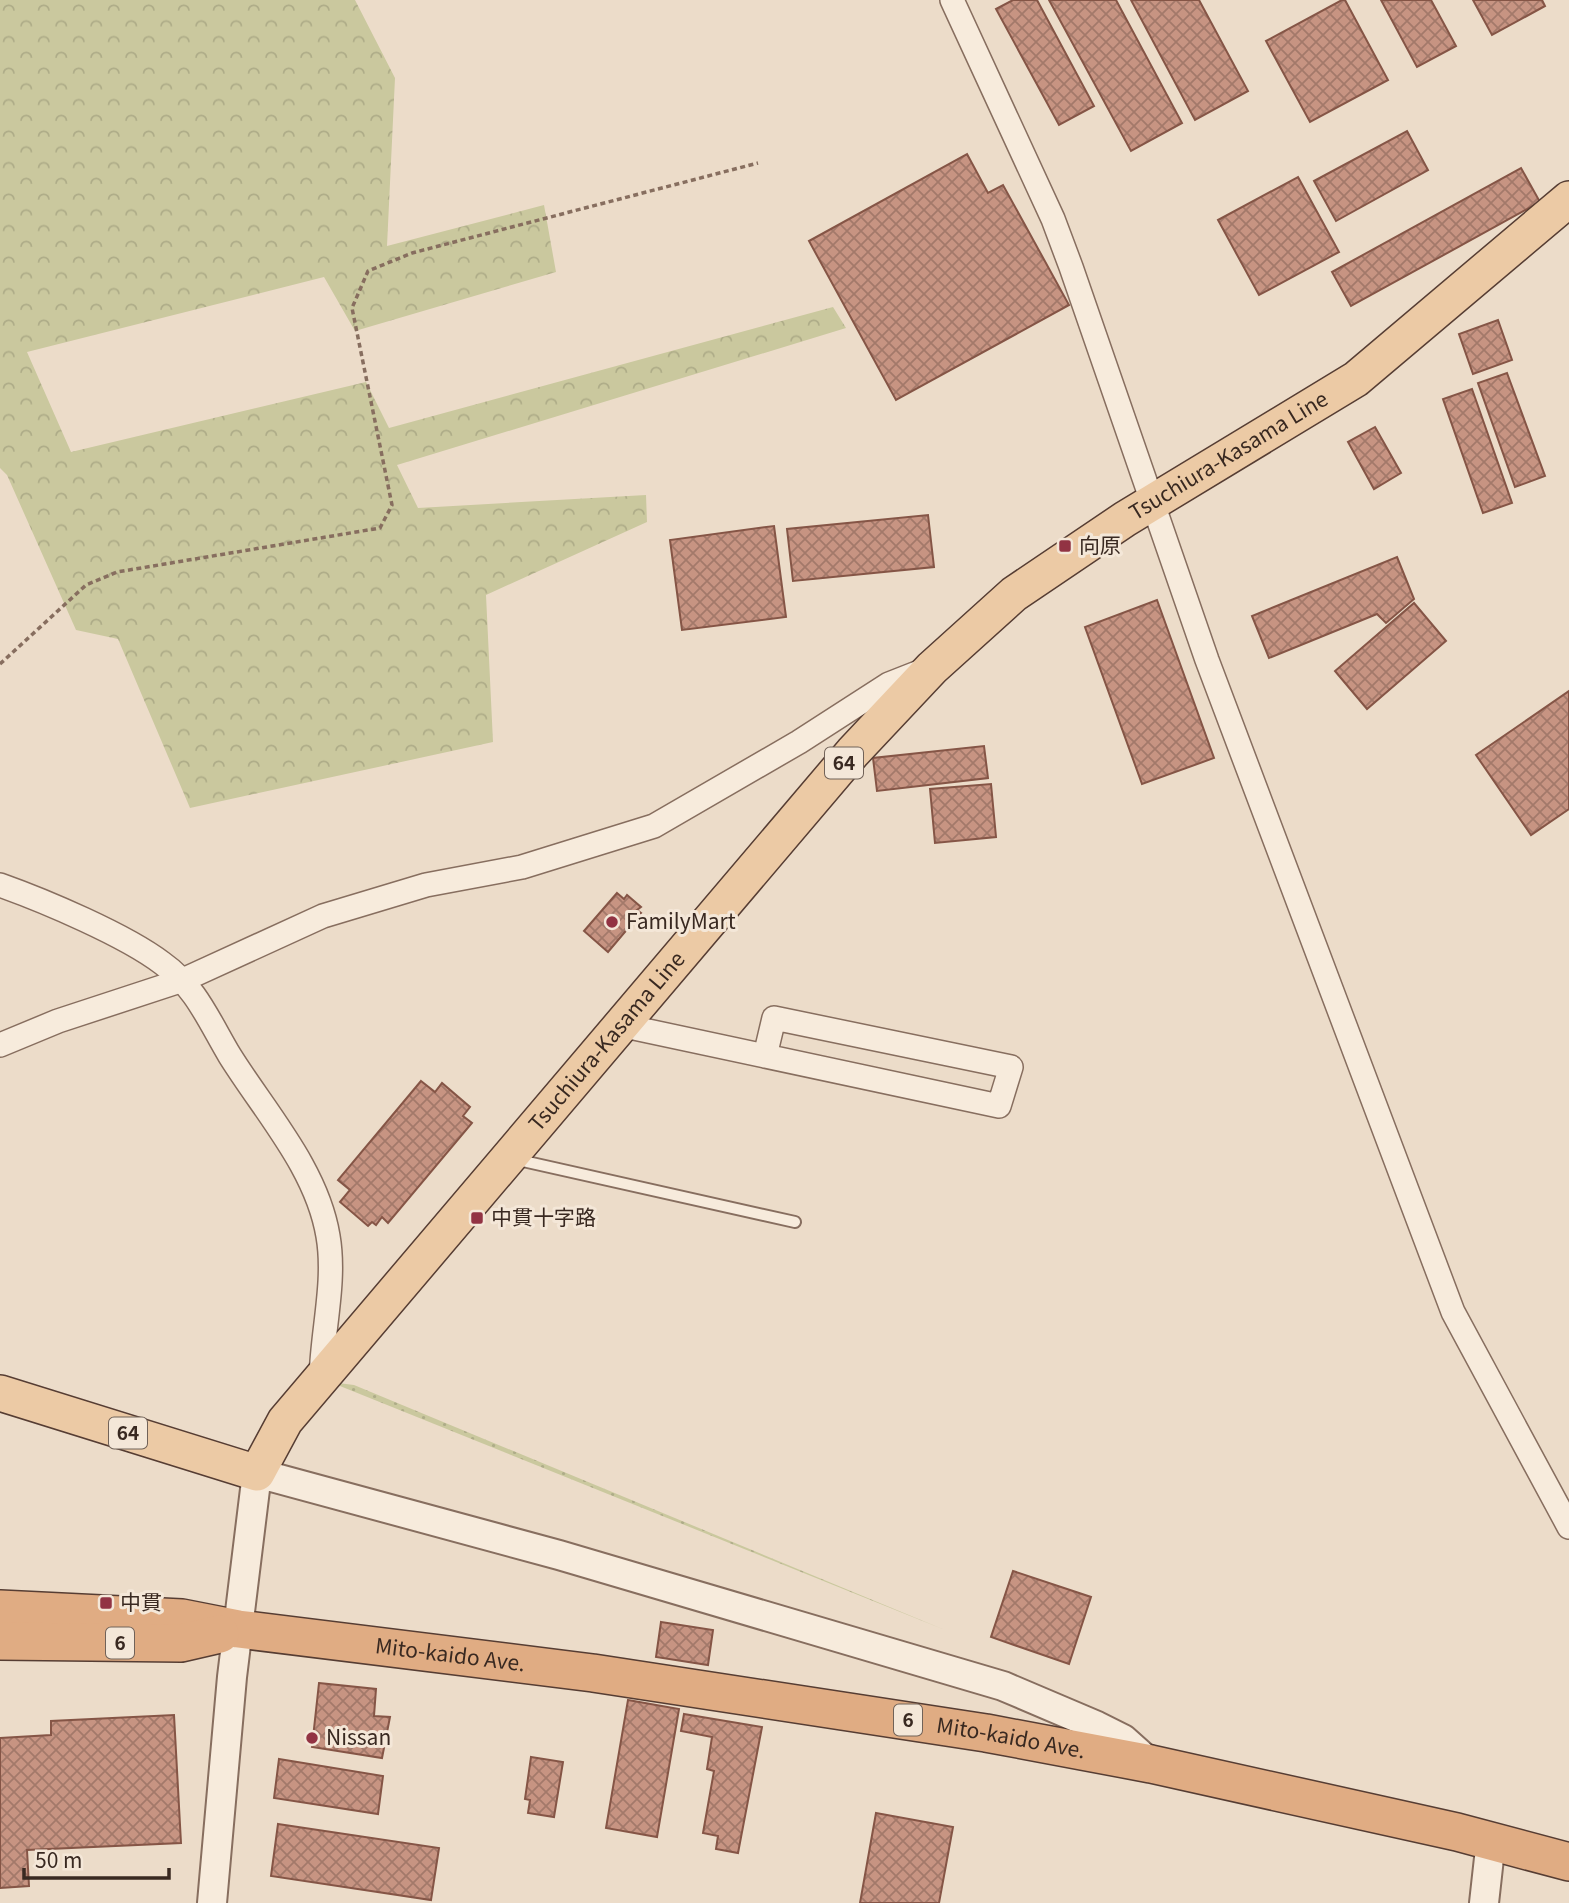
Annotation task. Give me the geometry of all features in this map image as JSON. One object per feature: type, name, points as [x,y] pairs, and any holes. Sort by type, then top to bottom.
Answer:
[{"type":"highway","name":"Mito-kaido Ave.","points":[[0,1609],[181,1618],[238,1629],[766,1697],[1151,1764],[1491,1840],[1569,1863]]},
{"type":"highway","name":"Mito-kaido Ave.","points":[[0,1641],[181,1643],[238,1629]]},
{"type":"main road","name":"Tsuchiura-Kasama Line","points":[[257,1472],[285,1421],[321,1378],[853,752],[932,668],[1014,594],[1152,503],[1302,415],[1356,379],[1408,339],[1569,199]]},
{"type":"main road","name":"64","points":[[0,1393],[257,1472]]},
{"type":"street","points":[[952,0],[1054,219],[1211,672],[1453,1312],[1569,1527]]},
{"type":"street","points":[[0,1045],[58,1021],[183,980],[285,932],[365,902],[426,885],[522,867],[654,826],[799,742],[889,684],[932,668]]},
{"type":"street","points":[[0,885],[113,936],[161,961],[196,994],[229,1054],[300,1163],[321,1209],[328,1235],[331,1266],[321,1378]]},
{"type":"street","points":[[620,1025],[765,1056],[999,1106],[1011,1067],[774,1017],[765,1056]]},
{"type":"street","points":[[212,1903],[238,1629],[257,1472],[559,1555],[1003,1686],[1097,1726],[1123,1740],[1151,1764]]},
{"type":"street","points":[[1484,1903],[1491,1840]]},
{"type":"lane","points":[[508,1158],[795,1222]]},
{"type":"path","points":[[0,664],[86,585],[117,572],[380,528],[392,505],[352,308],[368,271],[412,253],[758,163]]},
{"type":"green space","points":[[0,0],[355,0],[395,78],[387,246],[544,205],[556,272],[355,331],[324,277],[27,352],[71,452],[366,382],[389,428],[833,307],[846,328],[397,465],[418,508],[646,495],[647,522],[486,595],[493,742],[190,808],[118,639],[76,630],[7,475],[0,468]]},
{"type":"green space","points":[[330,1382],[354,1385],[945,1630]]},
{"type":"building","points":[[1013,0],[1037,0],[1094,106],[1059,125],[996,9]]},
{"type":"building","points":[[1049,0],[1116,0],[1182,123],[1131,151]]},
{"type":"building","points":[[1131,0],[1199,0],[1248,91],[1195,120]]},
{"type":"building","points":[[1345,0],[1388,80],[1310,122],[1266,41]]},
{"type":"building","points":[[1381,0],[1431,0],[1456,46],[1417,67]]},
{"type":"building","points":[[1473,0],[1542,0],[1545,6],[1492,35]]},
{"type":"building","points":[[1407,131],[1428,170],[1336,221],[1314,181]]},
{"type":"building","points":[[967,154],[988,193],[1003,185],[1069,305],[896,400],[809,241]]},
{"type":"building","points":[[1521,168],[1540,202],[1351,306],[1332,272]]},
{"type":"building","points":[[1298,177],[1339,252],[1259,295],[1218,220]]},
{"type":"building","points":[[1498,320],[1512,360],[1473,374],[1459,334]]},
{"type":"building","points":[[1507,373],[1545,476],[1515,487],[1478,383]]},
{"type":"building","points":[[1472,389],[1512,503],[1483,513],[1443,399]]},
{"type":"building","points":[[1375,427],[1401,473],[1374,489],[1348,442]]},
{"type":"building","points":[[928,515],[934,567],[793,581],[787,529]]},
{"type":"building","points":[[774,526],[786,617],[682,630],[670,540]]},
{"type":"building","points":[[1397,557],[1414,599],[1386,623],[1377,614],[1269,658],[1252,616]]},
{"type":"building","points":[[1157,600],[1214,758],[1142,784],[1085,627]]},
{"type":"building","points":[[1414,603],[1446,641],[1367,709],[1335,671]]},
{"type":"building","points":[[1569,691],[1569,809],[1531,835],[1476,755]]},
{"type":"building","points":[[984,746],[988,778],[877,791],[873,758]]},
{"type":"building","points":[[991,784],[996,837],[935,843],[930,789]]},
{"type":"building","name":"FamilyMart","points":[[617,893],[624,899],[627,895],[641,907],[637,910],[641,913],[608,952],[584,931]]},
{"type":"building","points":[[421,1081],[435,1092],[442,1083],[470,1107],[463,1116],[472,1123],[388,1223],[382,1217],[376,1225],[372,1222],[368,1226],[340,1202],[350,1190],[338,1180]]},
{"type":"building","points":[[1013,1571],[1091,1597],[1069,1664],[991,1637]]},
{"type":"building","points":[[661,1622],[713,1630],[708,1665],[656,1657]]},
{"type":"building","points":[[319,1683],[376,1689],[374,1716],[390,1717],[382,1758],[312,1747]]},
{"type":"building","points":[[628,1700],[679,1709],[657,1837],[606,1828]]},
{"type":"building","points":[[684,1714],[762,1727],[738,1853],[716,1849],[718,1836],[703,1833],[714,1771],[707,1769],[712,1737],[681,1731]]},
{"type":"building","points":[[174,1715],[181,1843],[27,1850],[29,1886],[0,1888],[0,1738],[51,1735],[51,1721]]},
{"type":"building","points":[[531,1757],[563,1762],[554,1817],[528,1813],[530,1800],[525,1799]]},
{"type":"building","points":[[279,1759],[383,1776],[378,1814],[274,1798]]},
{"type":"building","points":[[876,1813],[953,1827],[939,1903],[860,1903]]},
{"type":"building","points":[[278,1824],[439,1848],[431,1900],[271,1876]]},
{"type":"place","name":"向原","points":[[1065,546]]},
{"type":"place","name":"FamilyMart","points":[[612,922]]},
{"type":"place","name":"中貫十字路","points":[[477,1218]]},
{"type":"place","name":"中貫","points":[[106,1603]]},
{"type":"place","name":"Nissan","points":[[312,1738]]}]
